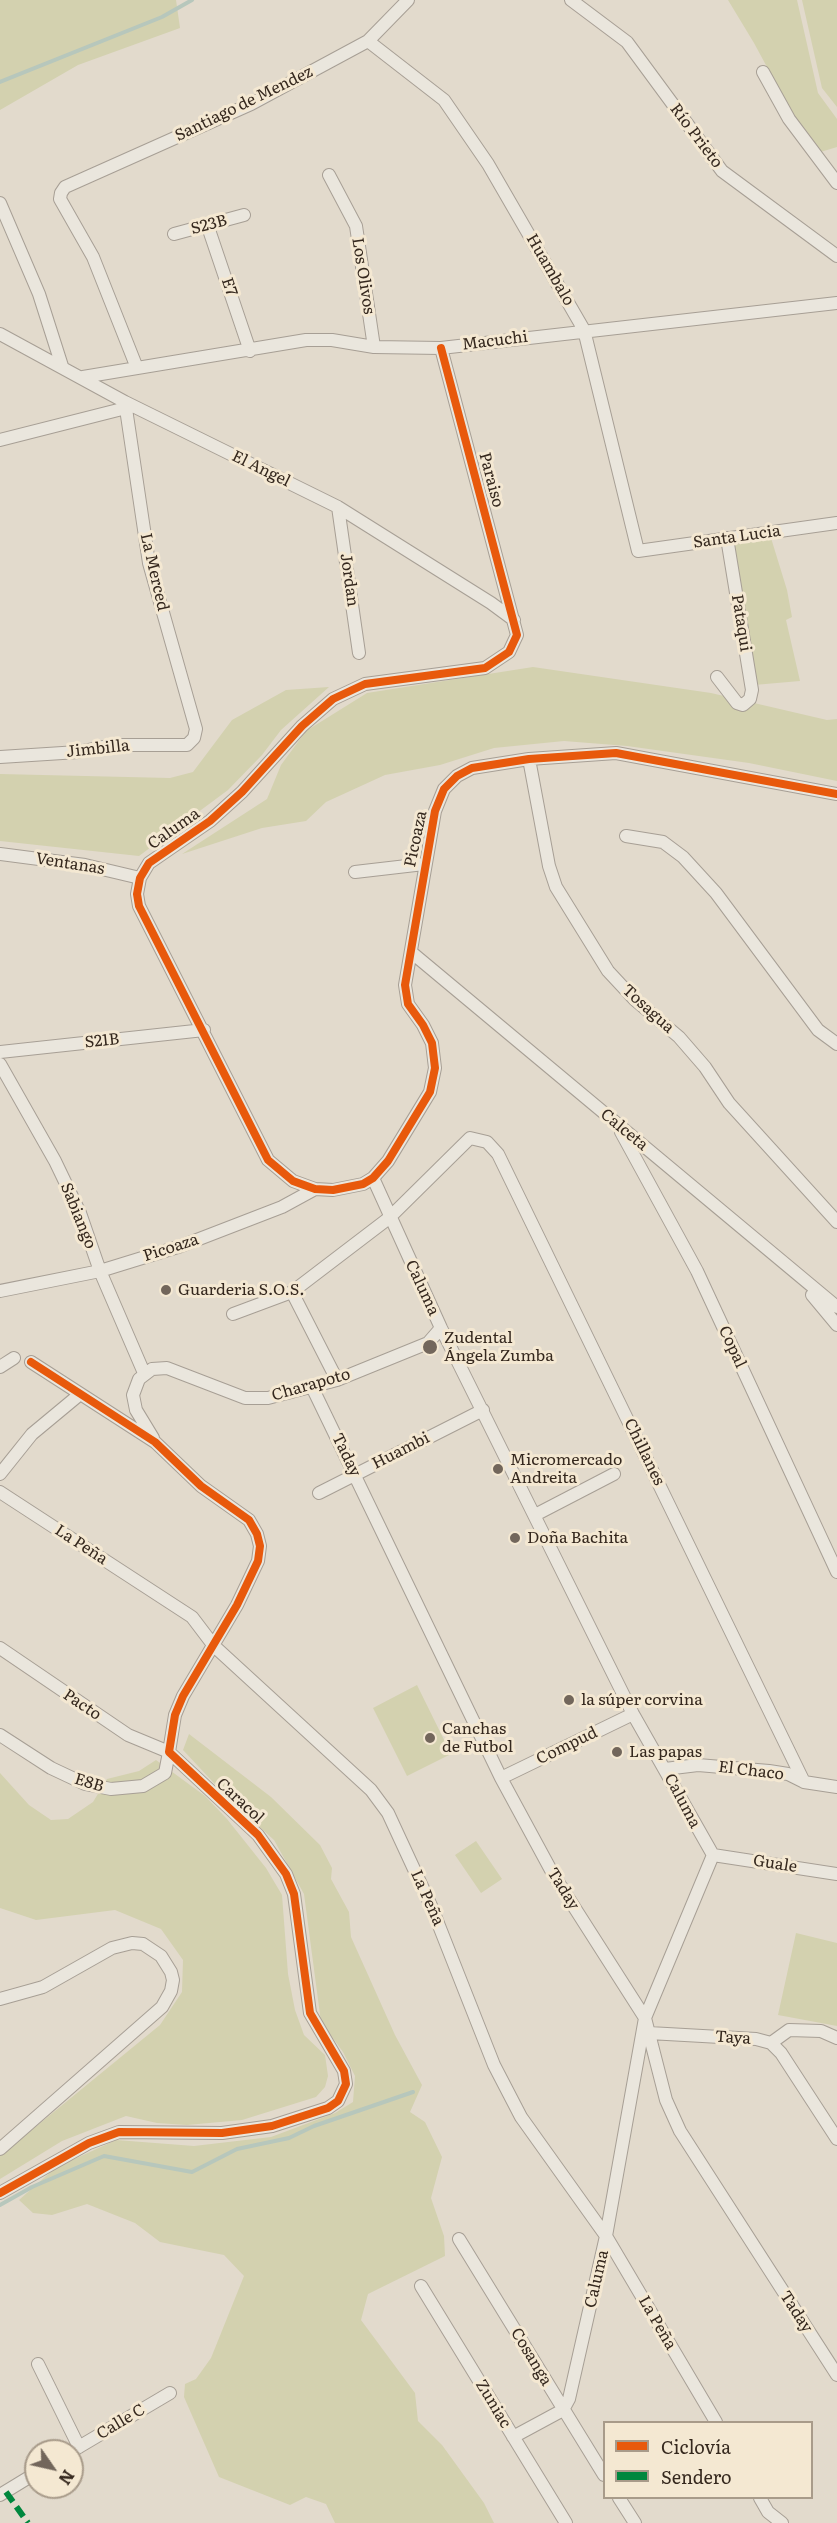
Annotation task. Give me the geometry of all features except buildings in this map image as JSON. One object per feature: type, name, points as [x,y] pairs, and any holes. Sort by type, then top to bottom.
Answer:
[{"type":"street","name":"Santiago de Mendez","points":[[137,368],[93,258],[60,199],[65,187],[251,104],[368,41],[408,0]]},
{"type":"street","name":"Río Prieto","points":[[571,0],[627,42],[722,171],[837,256]]},
{"type":"street","name":"Huambalo","points":[[368,41],[444,100],[488,164],[584,330],[638,551]]},
{"type":"street","points":[[763,72],[789,119],[837,183]]},
{"type":"street","name":"Los Olivos","points":[[329,175],[356,226],[374,347]]},
{"type":"street","points":[[0,203],[39,294],[62,366]]},
{"type":"street","name":"S23B","points":[[174,234],[244,215]]},
{"type":"street","name":"E7","points":[[207,224],[250,351]]},
{"type":"street","name":"Macuchi","points":[[83,377],[315,340],[332,340],[374,347],[441,348],[837,303]]},
{"type":"street","name":"El Angel","points":[[0,334],[83,377],[125,405],[338,507],[491,603],[514,620]]},
{"type":"street","name":"Paraiso","points":[[441,348],[514,620]]},
{"type":"street","points":[[0,440],[125,405]]},
{"type":"street","name":"La Merced","points":[[125,405],[149,563],[196,729],[194,738]]},
{"type":"street","name":"Jordan","points":[[338,507],[359,653]]},
{"type":"street","name":"Santa Lucia","points":[[638,551],[837,523]]},
{"type":"street","name":"Pataqui","points":[[717,677],[730,698],[743,705],[750,699],[752,690],[727,538]]},
{"type":"street","name":"Caluma","points":[[140,878],[149,863],[210,821],[242,792],[302,726],[333,699],[365,684],[485,668],[510,652],[517,635],[514,620]]},
{"type":"street","name":"Jimbilla","points":[[0,757],[78,752],[113,745],[187,745],[194,738]]},
{"type":"street","name":"Picoaza","points":[[0,1291],[100,1271],[193,1242],[282,1207],[315,1189],[333,1190],[353,1187],[373,1178],[388,1161],[426,1100],[434,1077],[434,1056],[428,1034],[406,998],[411,952],[424,864],[435,811],[450,782],[472,768],[529,759],[616,753],[837,794]]},
{"type":"street","name":"Tosagua","points":[[529,759],[549,866],[556,887],[608,971],[635,1000],[679,1037],[705,1067],[729,1103],[837,1222]]},
{"type":"street","points":[[626,836],[663,842],[683,857],[716,893],[818,1030],[837,1044]]},
{"type":"street","name":"Ventanas","points":[[0,854],[85,865],[140,878]]},
{"type":"street","points":[[355,872],[424,864]]},
{"type":"street","points":[[140,878],[137,894],[139,906],[204,1030],[268,1160],[292,1181],[315,1189]]},
{"type":"street","name":"Calceta","points":[[411,952],[837,1307]]},
{"type":"street","name":"S21B","points":[[0,1052],[204,1030]]},
{"type":"street","name":"Sabiango","points":[[0,1064],[55,1161],[80,1214],[100,1271],[144,1373]]},
{"type":"street","name":"Copal","points":[[618,1126],[697,1271],[837,1572]]},
{"type":"street","name":"Chillanes","points":[[389,1218],[470,1138],[487,1142],[498,1154],[804,1782]]},
{"type":"street","name":"Caluma","points":[[373,1178],[389,1218],[441,1328],[633,1714],[713,1855],[645,2018],[606,2236],[569,2399],[563,2410]]},
{"type":"street","points":[[233,1314],[292,1292],[389,1218]]},
{"type":"street","points":[[795,1273],[837,1325]]},
{"type":"street","points":[[292,1292],[337,1380]]},
{"type":"street","name":"Charapoto","points":[[144,1373],[152,1369],[167,1368],[245,1398],[268,1398],[337,1380],[428,1343],[441,1328]]},
{"type":"street","points":[[0,1368],[14,1358]]},
{"type":"street","points":[[31,1362],[155,1442],[201,1486],[249,1520],[259,1540],[258,1561],[175,1715],[169,1752]]},
{"type":"street","points":[[144,1373],[134,1386],[133,1400],[155,1442]]},
{"type":"street","name":"Taday","points":[[312,1388],[356,1474],[501,1778],[553,1874],[645,2018],[666,2100],[680,2131],[837,2375]]},
{"type":"street","points":[[0,1474],[32,1434],[80,1395]]},
{"type":"street","name":"Huambi","points":[[319,1493],[483,1410]]},
{"type":"street","points":[[535,1515],[614,1474]]},
{"type":"street","name":"La Peña","points":[[0,1492],[192,1617],[214,1646],[314,1738],[347,1765],[370,1790],[388,1814],[432,1908],[500,2076],[521,2117],[606,2236],[715,2421]]},
{"type":"street","name":"Pacto","points":[[0,1648],[128,1735],[169,1752]]},
{"type":"street","name":"Compud","points":[[501,1778],[633,1714]]},
{"type":"street","name":"E8B","points":[[0,1735],[51,1768],[85,1784],[111,1790],[143,1786],[165,1773],[169,1752]]},
{"type":"street","name":"Caracol","points":[[0,2193],[89,2144],[118,2132],[222,2133],[272,2126],[328,2109],[338,2101],[345,2090],[344,2072],[310,2013],[294,1894],[286,1874],[258,1835],[169,1752]]},
{"type":"street","name":"El Chaco","points":[[664,1769],[698,1765],[769,1770],[788,1774],[804,1782],[837,1787]]},
{"type":"street","name":"Guale","points":[[713,1855],[837,1874]]},
{"type":"street","points":[[0,1999],[43,1987],[112,1948],[132,1943],[143,1944],[161,1956],[173,1980],[173,1986],[162,2007],[0,2148]]},
{"type":"street","points":[[771,2043],[789,2030],[821,2031],[837,2038]]},
{"type":"street","name":"Taya","points":[[649,2033],[756,2039],[771,2043],[781,2053],[837,2139]]},
{"type":"street","name":"Cosanga","points":[[459,2239],[603,2473]]},
{"type":"street","name":"Zuniac","points":[[421,2286],[566,2523]]},
{"type":"street","points":[[38,2364],[71,2439]]},
{"type":"street","name":"Calle C","points":[[84,2444],[170,2393]]},
{"type":"street","points":[[513,2437],[563,2410]]},
{"type":"street","points":[[0,2496],[24,2481]]},
{"type":"street","points":[[620,2499],[635,2523]]},
{"type":"street","points":[[761,2499],[768,2512],[782,2523]]},
{"type":"shaded area","points":[[0,0],[176,0],[180,28],[78,65],[0,110]]},
{"type":"shaded area","points":[[728,0],[797,0],[818,93],[837,119],[837,147],[814,154]]},
{"type":"shaded area","points":[[802,0],[837,0],[837,107],[822,88]]},
{"type":"shaded area","points":[[771,538],[787,590],[792,617],[786,620],[800,681],[754,685],[731,542]]},
{"type":"shaded area","points":[[533,667],[711,693],[827,720],[837,719],[837,781],[749,763],[627,746],[564,741],[494,748],[440,765],[385,775],[326,802],[306,821],[262,828],[182,854],[267,799],[281,765],[306,731],[367,693]]},
{"type":"shaded area","points":[[329,687],[281,730],[262,755],[228,790],[139,856],[0,841],[0,774],[170,778],[193,772],[232,720],[286,690]]},
{"type":"shaded area","points":[[417,1685],[451,1754],[407,1776],[373,1708]]},
{"type":"shaded area","points":[[189,1734],[271,1797],[320,1845],[332,1868],[331,1879],[349,1912],[351,1937],[395,2035],[422,2085],[410,2112],[425,2122],[442,2157],[431,2198],[444,2236],[445,2256],[368,2294],[361,2320],[415,2393],[418,2421],[442,2445],[484,2503],[494,2523],[335,2523],[326,2504],[306,2497],[290,2505],[219,2477],[184,2397],[185,2384],[196,2379],[211,2358],[244,2276],[224,2255],[160,2242],[135,2223],[87,2204],[52,2215],[33,2213],[19,2200],[55,2168],[116,2140],[194,2146],[271,2137],[335,2113],[353,2102],[355,2076],[343,2052],[321,2022],[304,1894],[274,1840],[228,1798],[183,1750]]},
{"type":"shaded area","points":[[156,1760],[205,1796],[227,1819],[266,1868],[282,1895],[288,1974],[295,2010],[304,2035],[325,2055],[328,2076],[325,2087],[316,2097],[242,2120],[187,2125],[157,2123],[126,2116],[62,2141],[0,2179],[0,2156],[160,2025],[182,1992],[183,1960],[161,1929],[115,1910],[36,1920],[0,1908],[0,1773],[29,1805],[51,1820],[68,1819],[93,1802],[107,1779],[139,1771]]},
{"type":"shaded area","points":[[476,1841],[502,1879],[481,1893],[455,1855]]},
{"type":"shaded area","points":[[796,1933],[837,1943],[837,2026],[778,2015]]},
{"type":"waterway","points":[[0,82],[162,17],[192,0]]},
{"type":"waterway","points":[[0,2205],[32,2187],[104,2156],[192,2172],[237,2149],[289,2138],[314,2126],[413,2092]]},
{"type":"marked path","points":[[6,2492],[28,2523]]},
{"type":"cycle path","points":[[441,348],[517,635],[509,652],[485,668],[365,684],[333,699],[302,726],[242,792],[210,821],[149,863],[140,878],[137,894],[139,906],[268,1160],[293,1181],[315,1189],[333,1190],[363,1184],[373,1178],[388,1161],[430,1092],[435,1068],[432,1043],[408,1004],[405,985],[435,811],[444,789],[457,776],[472,768],[529,759],[616,753],[837,794]]},
{"type":"cycle path","points":[[0,2193],[89,2143],[119,2132],[222,2133],[272,2126],[328,2108],[338,2101],[346,2084],[344,2071],[310,2013],[294,1894],[286,1874],[258,1835],[169,1752],[175,1715],[183,1696],[237,1605],[258,1561],[260,1546],[257,1534],[249,1520],[201,1486],[155,1442],[31,1362]]},
{"type":"place","name":"Guarderia S.O.S.","points":[[166,1290]]},
{"type":"place","name":"Zudental Ángela Zumba","points":[[430,1347]]},
{"type":"place","name":"Micromercado Andreita","points":[[498,1469]]},
{"type":"place","name":"Doña Bachita","points":[[515,1538]]},
{"type":"place","name":"la súper corvina","points":[[569,1700]]},
{"type":"place","name":"Canchas de Futbol","points":[[430,1738]]},
{"type":"place","name":"Las papas","points":[[617,1752]]}]
